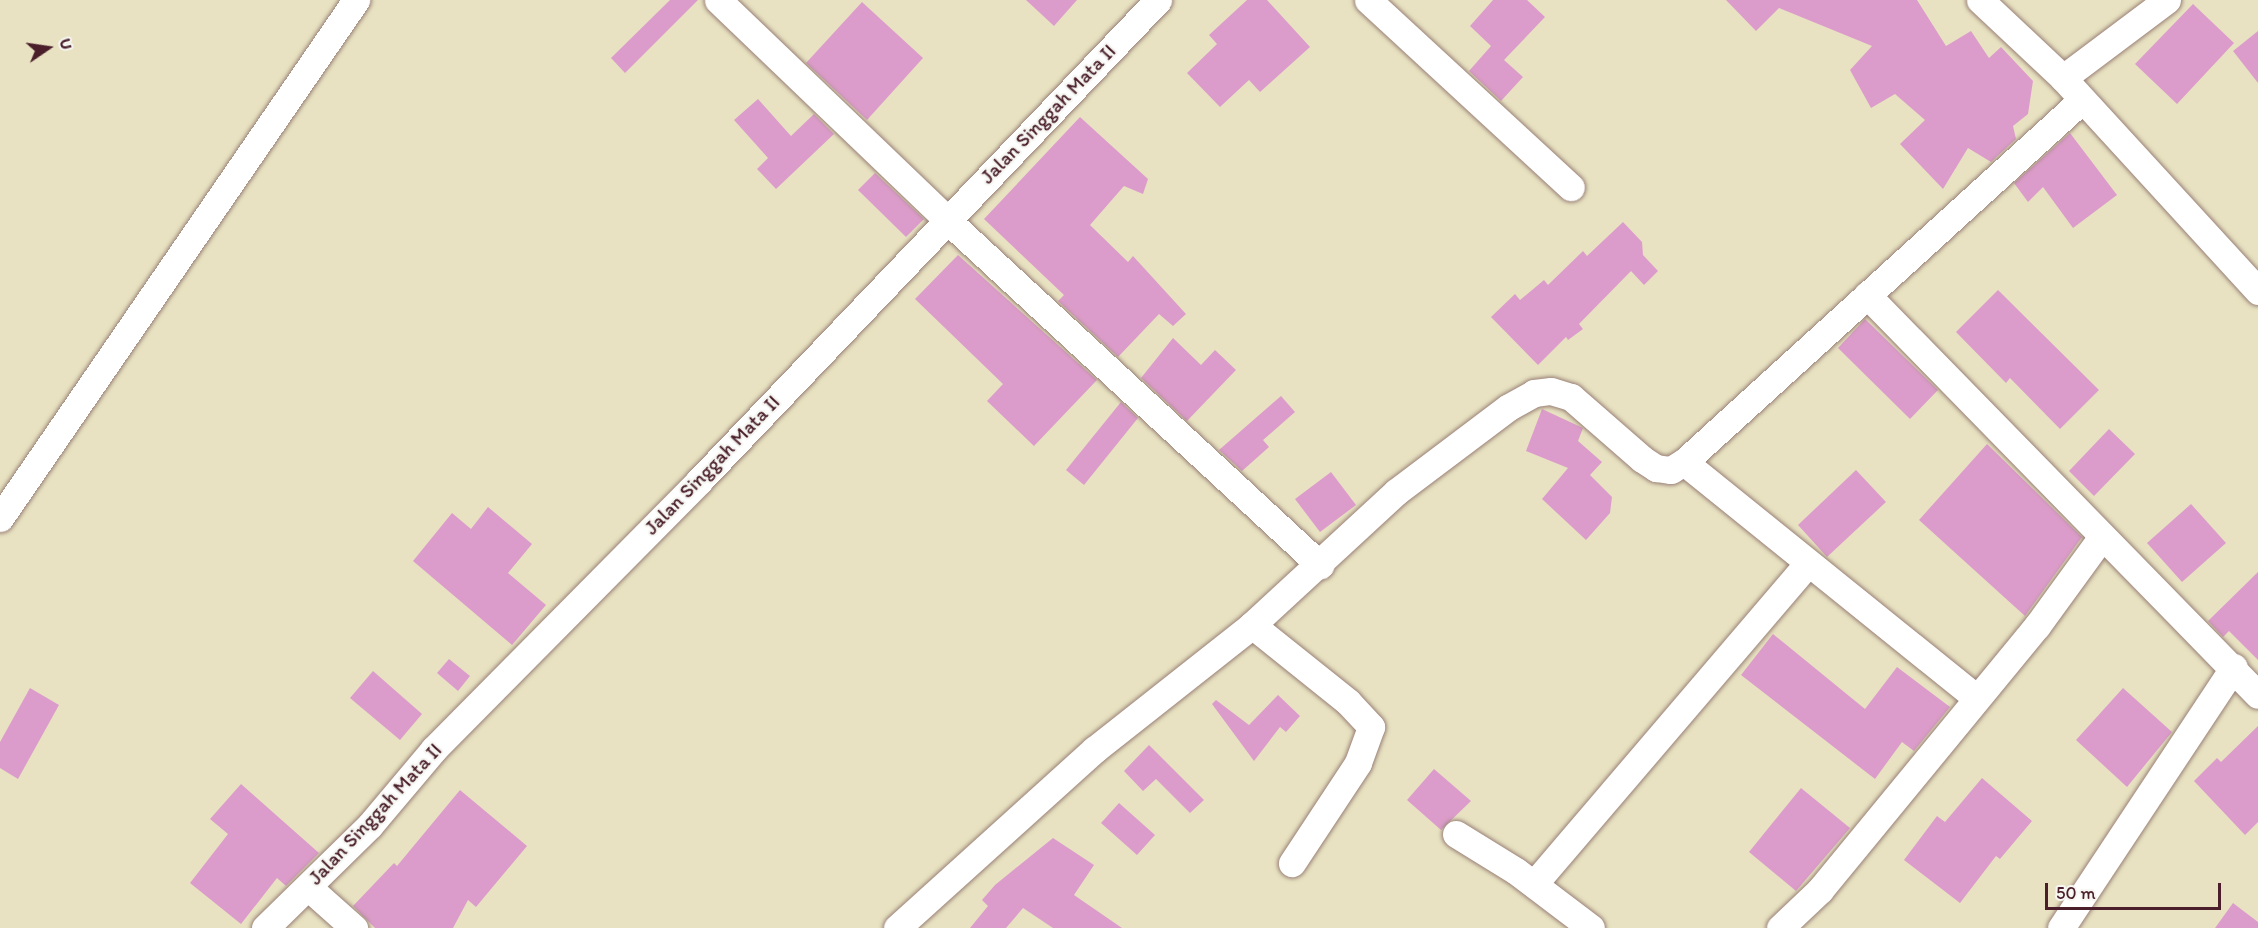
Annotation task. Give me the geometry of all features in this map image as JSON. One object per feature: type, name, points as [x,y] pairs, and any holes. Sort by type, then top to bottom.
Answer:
[{"type":"street","points":[[0,518],[356,0]]},
{"type":"street","points":[[718,0],[946,219],[1311,555]]},
{"type":"street","name":"Jalan Singgah Mata II","points":[[265,928],[370,825],[434,749],[699,481],[946,219],[1158,0]]},
{"type":"street","points":[[1368,0],[1571,187]]},
{"type":"street","points":[[1980,0],[2062,78],[2258,291]]},
{"type":"street","points":[[2062,78],[2167,0]]},
{"type":"street","points":[[897,928],[1094,750],[1252,625],[1311,555],[1509,407],[1534,393],[1551,391],[1571,397],[1656,468],[1671,470],[1684,462],[2082,100]]},
{"type":"street","points":[[1866,295],[2101,538],[2234,667],[2258,695]]},
{"type":"street","points":[[1684,462],[1806,565],[1975,697]]},
{"type":"street","points":[[1797,923],[1820,890],[1975,697],[2037,626],[2101,538]]},
{"type":"street","points":[[1534,884],[1806,565]]},
{"type":"street","points":[[1252,625],[1348,702],[1371,727],[1358,763],[1292,863]]},
{"type":"street","points":[[2061,928],[2234,667]]},
{"type":"street","points":[[1456,834],[1534,884],[1591,928]]},
{"type":"street","points":[[308,887],[354,928]]},
{"type":"building","points":[[670,0],[698,0],[625,73],[611,58]]},
{"type":"building","points":[[1026,0],[1077,0],[1054,26]]},
{"type":"building","points":[[1247,0],[1267,0],[1310,47],[1260,92],[1249,80],[1220,107],[1187,73],[1217,44],[1209,35]]},
{"type":"building","points":[[1493,0],[1527,0],[1545,17],[1504,60],[1523,77],[1501,101],[1469,71],[1491,46],[1470,26]]},
{"type":"building","points":[[1726,0],[1917,0],[1946,46],[1971,31],[1989,58],[2001,47],[2033,81],[2028,114],[2013,126],[2016,139],[1991,162],[1968,148],[1943,189],[1900,144],[1925,120],[1895,94],[1871,108],[1850,70],[1872,46],[1779,8],[1756,31]]},
{"type":"building","points":[[862,2],[923,58],[867,120],[806,63]]},
{"type":"building","points":[[2193,4],[2234,43],[2177,104],[2135,64]]},
{"type":"building","points":[[2258,31],[2258,83],[2233,51]]},
{"type":"building","points":[[758,99],[791,136],[814,114],[834,134],[776,189],[757,169],[768,158],[734,120]]},
{"type":"building","points":[[1080,117],[1148,179],[1143,194],[1124,186],[1090,225],[1128,262],[1133,256],[1186,314],[1173,326],[1159,314],[1118,357],[1058,301],[1064,295],[984,219]]},
{"type":"building","points":[[2070,133],[2117,195],[2073,228],[2043,187],[2028,202],[2014,183]]},
{"type":"building","points":[[875,173],[924,219],[906,237],[858,190]]},
{"type":"building","points":[[1623,222],[1642,242],[1643,255],[1658,271],[1644,285],[1631,271],[1579,324],[1583,329],[1568,340],[1566,337],[1538,365],[1491,317],[1515,294],[1520,300],[1544,280],[1548,285],[1583,251],[1587,256]]},
{"type":"building","points":[[958,255],[1097,380],[1034,446],[987,401],[1003,384],[915,299]]},
{"type":"building","points":[[1998,290],[2099,390],[2060,429],[2010,378],[2006,383],[1956,332]]},
{"type":"building","points":[[1865,319],[1938,390],[1910,419],[1838,348]]},
{"type":"building","points":[[1173,338],[1201,365],[1215,350],[1236,370],[1187,421],[1141,378]]},
{"type":"building","points":[[1281,396],[1295,412],[1263,440],[1269,447],[1242,471],[1219,450]]},
{"type":"building","points":[[1121,402],[1138,418],[1084,485],[1066,470]]},
{"type":"building","points":[[1542,409],[1583,428],[1578,441],[1602,462],[1590,475],[1612,497],[1610,513],[1586,540],[1542,499],[1568,468],[1526,451]]},
{"type":"building","points":[[2109,429],[2135,454],[2094,496],[2069,471]]},
{"type":"building","points":[[1987,444],[2082,537],[2025,616],[1919,520]]},
{"type":"building","points":[[1856,470],[1886,502],[1827,557],[1798,525]]},
{"type":"building","points":[[1331,472],[1356,505],[1320,532],[1295,499]]},
{"type":"building","points":[[2191,504],[2226,543],[2182,582],[2147,543]]},
{"type":"building","points":[[488,507],[532,544],[508,573],[546,605],[512,645],[413,561],[452,513],[471,529]]},
{"type":"building","points":[[2258,572],[2258,660],[2229,631],[2223,637],[2208,621]]},
{"type":"building","points":[[1773,634],[1865,709],[1897,667],[1950,707],[1914,751],[1902,742],[1875,779],[1741,675]]},
{"type":"building","points":[[449,659],[470,676],[458,691],[437,673]]},
{"type":"building","points":[[373,671],[422,714],[400,740],[350,698]]},
{"type":"building","points":[[30,688],[59,705],[18,779],[0,768],[0,742]]},
{"type":"building","points":[[2123,688],[2172,732],[2127,787],[2076,740]]},
{"type":"building","points":[[1278,695],[1300,716],[1286,732],[1280,727],[1254,761],[1212,704],[1216,700],[1249,725]]},
{"type":"building","points":[[2258,726],[2258,822],[2245,835],[2194,781],[2217,758],[2221,762]]},
{"type":"building","points":[[1149,745],[1204,800],[1190,813],[1156,779],[1143,791],[1124,771]]},
{"type":"building","points":[[1434,769],[1471,801],[1441,830],[1407,800]]},
{"type":"building","points":[[1982,778],[2032,821],[2000,859],[1996,856],[1960,903],[1904,860],[1937,816],[1945,822]]},
{"type":"building","points":[[241,784],[319,853],[286,886],[277,878],[241,924],[190,883],[228,834],[210,819]]},
{"type":"building","points":[[1801,788],[1850,828],[1796,891],[1749,852]]},
{"type":"building","points":[[460,790],[527,846],[476,907],[468,900],[453,928],[375,928],[353,906],[394,863],[397,866]]},
{"type":"building","points":[[1119,803],[1155,835],[1137,855],[1101,823]]},
{"type":"building","points":[[1053,838],[1094,865],[1074,895],[1122,928],[1053,928],[1023,908],[1006,928],[970,928],[988,906],[982,900],[995,885]]},
{"type":"building","points":[[2233,903],[2258,922],[2258,928],[2215,928]]}]
